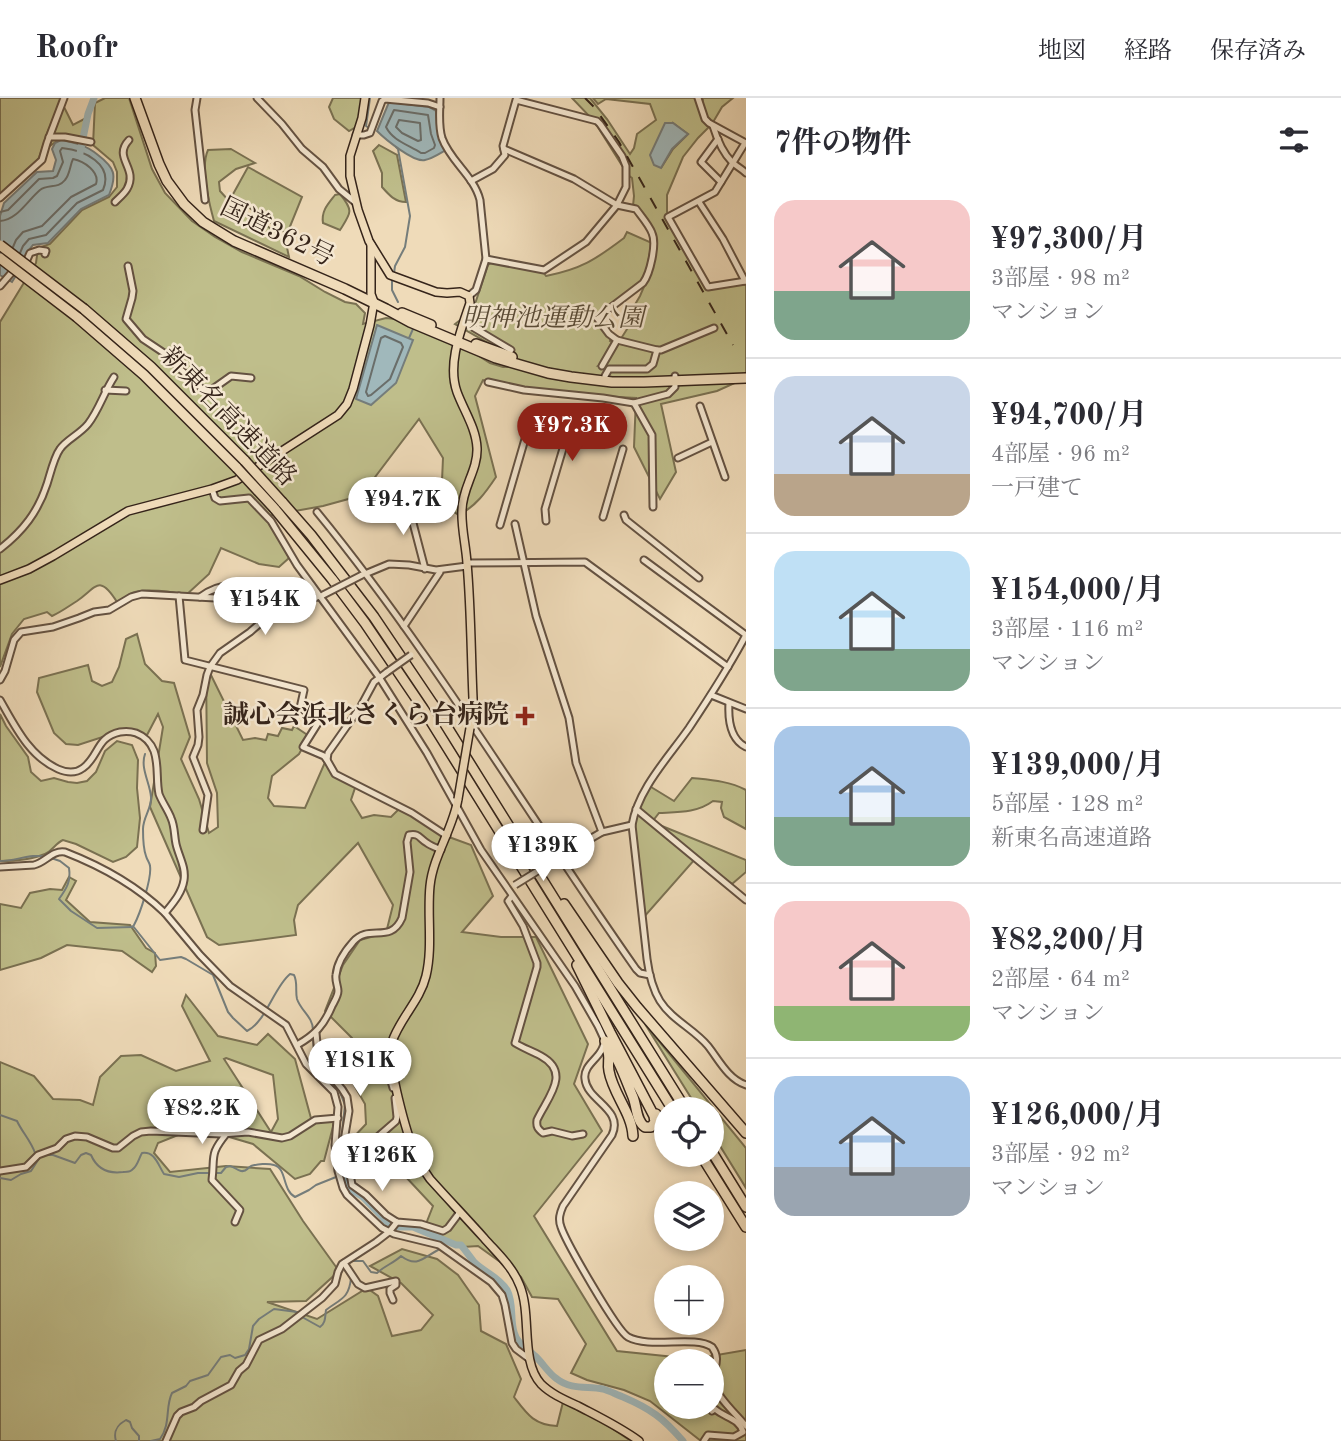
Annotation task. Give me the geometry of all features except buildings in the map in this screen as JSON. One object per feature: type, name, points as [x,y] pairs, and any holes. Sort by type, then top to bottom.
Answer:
[{"type":"highway","name":"国道362号","points":[[135,98],[167,181],[194,215],[234,241],[374,302],[410,322],[459,340]]},
{"type":"highway","name":"新東名高速道路","points":[[0,245],[84,309],[151,367],[217,431],[241,464]]},
{"type":"highway","name":"新東名高速道路","points":[[0,258],[77,317],[144,375],[241,464],[333,563],[432,703],[678,1097]]},
{"type":"highway","points":[[459,340],[510,357],[567,371],[606,376],[675,378]]},
{"type":"highway","points":[[459,340],[508,362],[571,377],[612,382],[746,376]]},
{"type":"highway","name":"新東名高速道路","points":[[278,505],[392,661],[438,731],[665,1097]]},
{"type":"highway","points":[[479,778],[618,983],[657,1032],[746,1133]]},
{"type":"highway","points":[[556,923],[610,1032],[654,1110]]},
{"type":"highway","points":[[604,1044],[614,1054],[633,1097],[639,1122],[648,1128],[653,1125],[655,1119],[644,1094]]},
{"type":"highway","points":[[604,1044],[609,1053],[609,1071],[632,1126],[633,1136]]},
{"type":"highway","points":[[708,1167],[746,1227]]},
{"type":"highway","points":[[721,1167],[746,1207]]},
{"type":"main road","points":[[365,98],[362,118],[350,156],[350,176],[356,202],[371,244],[391,276],[436,292],[460,292],[469,296],[470,303],[456,351],[454,378],[477,445],[477,459],[463,497],[461,512],[467,564],[473,698],[470,725],[457,803],[430,885],[428,966],[424,986],[391,1045],[391,1068],[410,1140],[421,1168],[496,1251],[519,1284],[527,1315],[528,1353],[539,1382],[639,1441]]},
{"type":"main road","points":[[0,580],[29,569],[128,511],[237,480],[338,415],[347,404],[353,389],[370,325],[374,302],[371,294],[371,244]]},
{"type":"street","points":[[0,198],[42,160],[64,98]]},
{"type":"street","points":[[197,98],[195,110],[205,200]]},
{"type":"street","points":[[257,98],[302,149],[323,167],[339,189],[356,202]]},
{"type":"street","points":[[263,104],[268,98]]},
{"type":"street","points":[[440,98],[441,136],[481,200],[485,259],[476,290],[469,296]]},
{"type":"street","points":[[698,98],[705,119],[746,143],[715,192],[668,216],[708,287],[745,281],[723,239],[699,202]]},
{"type":"street","points":[[356,135],[368,134],[382,101],[386,99],[428,103],[440,107]]},
{"type":"street","points":[[471,181],[493,169],[506,153],[503,146],[516,100],[597,121],[626,166],[626,187],[617,205],[586,242],[544,270],[485,259]]},
{"type":"street","points":[[713,126],[733,163],[746,173]]},
{"type":"street","points":[[49,137],[91,142]]},
{"type":"street","points":[[718,139],[701,162],[721,182]]},
{"type":"street","points":[[115,202],[127,191],[131,177],[123,148],[131,142]]},
{"type":"street","points":[[504,149],[574,179],[617,205],[636,209],[652,231],[654,241],[648,276],[643,284],[597,318],[609,334],[617,340],[661,350],[714,328]]},
{"type":"street","points":[[0,286],[13,271],[26,262],[30,253],[43,250],[46,251],[45,254]]},
{"type":"street","points":[[128,266],[133,291],[126,318],[143,339],[167,355],[207,393],[230,376],[251,378]]},
{"type":"street","points":[[464,322],[511,350]]},
{"type":"street","points":[[602,366],[617,340]]},
{"type":"street","points":[[606,376],[609,369],[647,369],[653,364],[657,350]]},
{"type":"street","points":[[0,548],[18,535],[36,510],[59,450],[89,424],[114,377]]},
{"type":"street","points":[[488,382],[524,390],[634,403],[671,393],[675,387],[675,378]]},
{"type":"street","points":[[105,390],[126,391]]},
{"type":"street","points":[[634,403],[652,435],[653,507]]},
{"type":"street","points":[[699,406],[725,477]]},
{"type":"street","points":[[499,525],[532,415]]},
{"type":"street","points":[[545,522],[545,509],[570,425]]},
{"type":"street","points":[[678,458],[712,442]]},
{"type":"street","points":[[603,517],[623,449]]},
{"type":"street","points":[[212,489],[219,501],[251,499],[271,521],[312,586],[379,677],[457,803],[481,849],[575,986],[598,1026],[604,1044],[587,1069],[585,1080],[588,1089],[612,1116],[614,1129],[563,1206],[560,1226],[625,1335],[640,1340],[707,1343],[712,1347],[717,1357],[715,1387],[737,1418],[743,1432],[734,1437],[708,1435],[704,1441]]},
{"type":"street","points":[[407,500],[425,569]]},
{"type":"street","points":[[317,512],[421,648],[558,858],[636,969],[640,973],[650,975]]},
{"type":"street","points":[[624,515],[626,520],[699,578]]},
{"type":"street","points":[[515,524],[536,616],[569,718],[576,763],[602,832]]},
{"type":"street","points":[[644,561],[746,635],[711,695],[648,786],[635,809],[632,825],[647,959],[657,994],[667,1010],[706,1044],[732,1077],[746,1085]]},
{"type":"street","points":[[0,680],[15,640],[22,632],[109,610],[131,597],[142,594],[306,601],[389,564],[440,570],[467,564],[585,562],[728,667]]},
{"type":"street","points":[[404,625],[440,570]]},
{"type":"street","points":[[200,597],[214,589],[250,582],[312,586]]},
{"type":"street","points":[[204,830],[208,795],[193,757],[199,737],[197,709],[207,675],[220,653],[272,613],[295,586]]},
{"type":"street","points":[[179,596],[185,660],[304,690],[300,708],[320,720],[303,747],[324,756],[335,774],[412,813],[447,836]]},
{"type":"street","points":[[327,760],[328,753],[361,706],[374,682],[421,648]]},
{"type":"street","points":[[711,695],[746,709]]},
{"type":"street","points":[[0,700],[36,754],[68,773],[81,771],[108,735],[126,731],[145,738],[150,743],[158,768],[159,791],[175,828],[176,846],[184,869],[181,890],[165,913]]},
{"type":"street","points":[[729,703],[732,732],[736,741],[746,747]]},
{"type":"street","points":[[635,809],[746,900]]},
{"type":"street","points":[[583,1134],[572,1136],[552,1131],[543,1133],[538,1129],[537,1120],[557,1077],[546,1059],[514,1043],[537,962],[523,926],[508,901],[515,886],[558,858],[602,832],[632,825]]},
{"type":"street","points":[[297,1045],[313,1035],[327,1017],[338,992],[335,976],[354,940],[366,933],[389,933],[399,925],[410,872],[407,842],[409,835],[419,835],[428,844],[441,850]]},
{"type":"street","points":[[0,867],[39,864],[60,851],[98,866],[142,894],[165,913],[190,944],[240,994],[286,1025],[306,1064],[334,1092],[338,1107],[335,1144],[338,1171],[343,1188],[353,1202],[382,1228],[421,1224],[443,1231],[460,1212]]},
{"type":"street","points":[[313,1035],[323,1066],[347,1097],[349,1111],[344,1141],[352,1185],[386,1215],[401,1236],[439,1245],[491,1282],[502,1296],[512,1343],[516,1349],[528,1353]]},
{"type":"street","points":[[349,1174],[373,1141],[396,1121],[396,1100],[389,1074],[391,1068]]},
{"type":"street","points":[[0,1171],[26,1167],[38,1155],[57,1148],[66,1139],[75,1136],[87,1137],[113,1148],[118,1148],[141,1132],[151,1130],[221,1134],[248,1132],[282,1138],[315,1120],[338,1118]]},
{"type":"street","points":[[228,1133],[215,1148],[212,1180],[240,1210],[235,1222]]},
{"type":"street","points":[[166,1441],[181,1412],[194,1408],[201,1401],[231,1385],[246,1365],[259,1340],[277,1332],[332,1289],[340,1267],[376,1242],[393,1226]]},
{"type":"street","points":[[345,1264],[358,1284],[365,1288],[396,1281],[396,1285],[390,1289],[393,1300]]},
{"type":"street","points":[[724,1416],[737,1418],[746,1426]]},
{"type":"green space","points":[[0,98],[64,98],[39,158],[25,175],[0,195]]},
{"type":"green space","name":"明神池運動公園","points":[[105,98],[129,98],[152,169],[165,193],[192,221],[215,237],[242,252],[299,276],[345,302],[356,304],[365,313],[363,324],[386,318],[395,319],[503,367],[516,364],[502,351],[455,324],[473,310],[488,265],[491,263],[533,269],[546,276],[587,263],[624,238],[627,232],[652,243],[642,283],[596,317],[611,338],[610,341],[614,343],[598,366],[603,367],[629,326],[630,313],[646,282],[653,255],[652,231],[633,206],[632,178],[594,121],[572,98],[590,98],[630,154],[637,134],[656,120],[650,104],[606,99],[598,104],[593,98],[698,98],[702,105],[703,98],[733,98],[722,107],[712,124],[683,157],[667,195],[667,212],[706,288],[746,282],[746,378],[717,391],[661,404],[676,472],[660,499],[634,447],[636,398],[561,394],[483,380],[475,396],[496,477],[476,503],[459,515],[441,504],[443,458],[419,419],[372,481],[352,498],[267,516],[289,558],[279,567],[259,564],[221,548],[209,574],[185,596],[143,591],[132,593],[117,602],[106,588],[97,586],[52,616],[47,612],[24,619],[12,634],[0,667],[0,322],[36,263],[38,248],[50,244],[82,210],[109,197],[117,187],[117,172],[113,162],[93,145],[95,103]],"holes":[[[673,123],[688,134],[673,149],[661,168]]]},
{"type":"green space","points":[[333,98],[365,98],[356,127],[349,131],[334,119],[329,107]]},
{"type":"green space","points":[[64,107],[73,125],[88,117],[81,144],[65,138],[50,146],[53,127],[61,108]]},
{"type":"green space","points":[[379,145],[397,155],[406,202],[395,199],[382,187],[382,173],[373,151]]},
{"type":"green space","points":[[231,149],[255,163],[236,169],[219,182],[220,191],[229,201],[285,238],[289,257],[214,221],[206,185],[206,157],[208,150]]},
{"type":"green space","points":[[248,167],[302,197],[287,234],[232,196]]},
{"type":"green space","points":[[340,194],[349,212],[340,230],[323,223],[323,219],[328,205],[335,195]]},
{"type":"green space","points":[[137,634],[145,664],[162,681],[174,683],[190,737],[181,759],[199,799],[209,833],[218,827],[217,793],[207,763],[206,665],[243,740],[266,740],[268,734],[278,736],[282,728],[292,730],[294,726],[309,736],[299,754],[272,776],[268,798],[274,806],[305,808],[326,760],[335,774],[356,785],[351,800],[362,818],[374,815],[391,817],[400,808],[449,837],[471,845],[493,896],[462,932],[501,937],[536,937],[588,1044],[574,1084],[602,1131],[534,1216],[617,1351],[654,1355],[654,1404],[624,1390],[571,1373],[586,1344],[558,1299],[532,1297],[521,1277],[478,1246],[463,1247],[424,1229],[433,1206],[405,1176],[391,1175],[375,1156],[358,1163],[350,1141],[366,1124],[365,1104],[354,1085],[352,1038],[325,1011],[343,965],[360,940],[386,933],[393,905],[358,843],[298,905],[294,920],[296,935],[219,945],[207,937],[150,807],[163,727],[158,714],[147,735],[124,730],[78,745],[66,744],[54,733],[37,692],[39,678],[88,665],[92,681],[102,686],[112,682],[126,639]]},
{"type":"green space","points":[[0,714],[28,757],[31,772],[41,781],[54,778],[77,783],[87,781],[96,772],[105,751],[117,741],[132,745],[138,760],[140,818],[137,847],[126,857],[113,862],[63,840],[40,856],[0,861]]},
{"type":"green space","points":[[692,778],[713,780],[746,790],[746,829],[724,817],[722,802],[713,801],[694,810],[659,813],[652,822],[746,860],[746,872],[732,884],[695,859],[644,917],[632,827],[637,806],[651,787],[674,801]]},
{"type":"green space","points":[[69,877],[76,881],[66,900],[90,922],[130,925],[146,948],[155,953],[156,966],[152,972],[122,951],[67,945],[41,958],[0,970],[0,904],[21,908],[30,893],[50,889],[62,890]]},
{"type":"green space","points":[[186,995],[218,1036],[257,1045],[268,1034],[295,1059],[312,1122],[327,1118],[334,1123],[324,1161],[310,1174],[295,1179],[253,1144],[209,1131],[178,1135],[158,1143],[154,1153],[170,1172],[226,1166],[270,1169],[339,1271],[306,1301],[267,1302],[317,1319],[367,1288],[378,1296],[392,1336],[421,1330],[433,1315],[401,1283],[370,1266],[402,1249],[437,1259],[458,1275],[479,1305],[481,1331],[506,1344],[521,1379],[514,1397],[527,1413],[537,1421],[557,1426],[563,1402],[604,1423],[631,1441],[0,1441],[0,1062],[34,1076],[53,1099],[80,1100],[93,1105],[100,1077],[121,1056],[141,1055],[176,1071],[210,1061],[182,1006]],"holes":[[[224,1059],[273,1075],[278,1119],[271,1132]]]},
{"type":"green space","points":[[645,1024],[704,1097],[691,1097]]},
{"type":"green space","points":[[724,1121],[746,1148],[746,1188],[724,1152]]},
{"type":"green space","points":[[746,1350],[746,1441],[701,1441],[673,1419],[724,1419],[724,1354]]},
{"type":"water","points":[[389,102],[429,107],[436,111],[438,133],[446,150],[430,159],[420,160],[386,139],[377,131]]},
{"type":"water","points":[[665,123],[673,123],[688,134],[672,149],[661,168],[654,165],[650,155]]},
{"type":"water","points":[[61,140],[85,147],[104,160],[113,172],[112,188],[109,195],[81,209],[48,243],[33,245],[12,282],[0,275],[0,216],[4,203],[37,172],[53,171],[56,160],[52,149],[55,143]]},
{"type":"water","points":[[377,325],[413,340],[396,383],[371,405],[356,399]]},
{"type":"waterway","points":[[80,153],[94,98]]},
{"type":"waterway","points":[[369,128],[366,126],[370,98]]},
{"type":"waterway","points":[[394,273],[405,247],[410,216],[396,147]]},
{"type":"waterway","points":[[392,280],[392,290],[398,302]]},
{"type":"waterway","points":[[409,338],[413,329]]},
{"type":"waterway","points":[[134,925],[145,896],[150,872],[143,839],[143,825],[151,801],[144,765],[145,754]]},
{"type":"waterway","points":[[0,861],[46,857]]},
{"type":"waterway","points":[[51,858],[69,868],[68,884],[59,899],[71,911],[97,928],[132,927]]},
{"type":"waterway","points":[[133,926],[160,960],[181,957],[213,975],[228,1012],[247,1031],[265,1012],[284,980],[290,974],[294,975],[297,999],[311,1021],[313,1030]]},
{"type":"waterway","points":[[313,1036],[317,1062],[339,1090],[345,1105],[341,1141],[346,1175],[342,1176]]},
{"type":"waterway","points":[[0,1115],[17,1121],[35,1153]]},
{"type":"waterway","points":[[46,1155],[75,1163],[86,1153],[104,1170],[129,1172],[137,1165],[142,1153],[146,1153],[156,1159],[164,1174],[179,1177],[198,1173],[221,1173],[230,1166],[245,1171],[253,1165],[272,1164],[281,1170],[288,1189],[295,1197],[336,1177]]},
{"type":"waterway","points":[[0,1178],[11,1180],[31,1171],[40,1157]]},
{"type":"waterway","points":[[346,1175],[352,1190],[363,1197],[390,1225],[413,1227],[461,1245],[474,1262],[500,1282],[509,1295],[517,1340],[554,1377],[568,1385],[603,1389],[633,1401],[656,1415],[683,1441]]},
{"type":"waterway","points":[[346,1265],[352,1261],[363,1261],[371,1272],[377,1273],[401,1256],[416,1261],[438,1250]]},
{"type":"waterway","points":[[151,1441],[160,1439],[163,1433],[172,1393],[190,1381],[208,1375],[221,1357],[230,1355],[235,1358],[245,1355],[249,1349],[253,1326],[259,1319],[274,1309],[297,1312],[320,1327],[326,1310],[346,1294],[351,1278]]},
{"type":"waterway","points":[[116,1441],[116,1429],[126,1420],[139,1436],[139,1441]]},
{"type":"railway","points":[[585,98],[619,142],[733,345]]},
{"type":"place","name":"誠心会浜北さくら台病院","points":[[525,716]]}]
